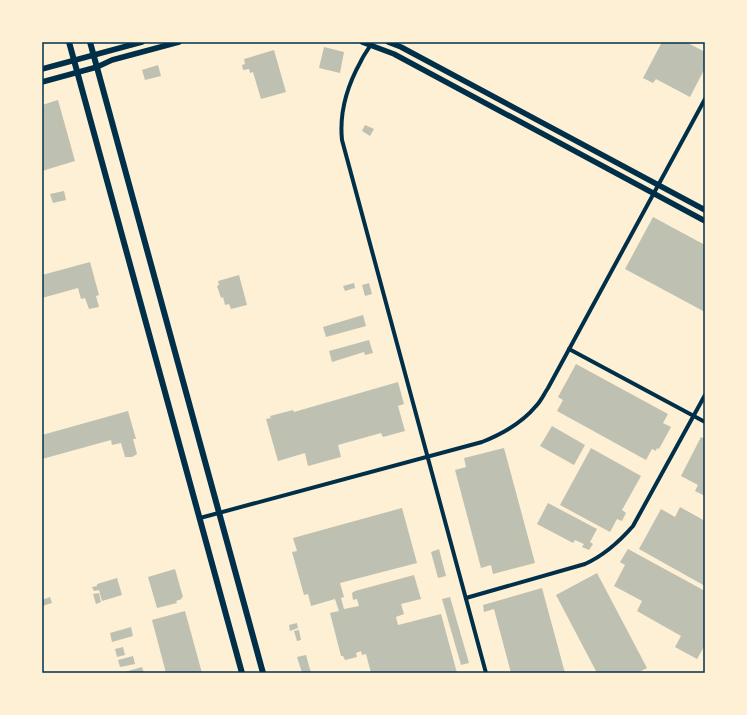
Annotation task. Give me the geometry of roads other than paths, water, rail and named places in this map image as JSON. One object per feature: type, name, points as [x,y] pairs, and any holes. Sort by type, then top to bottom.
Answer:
[{"type":"main road","points":[[69,42],[242,673]]},
{"type":"main road","points":[[90,42],[263,673]]},
{"type":"street","points":[[42,69],[142,42]]},
{"type":"street","points":[[42,82],[78,73],[112,60],[179,42]]},
{"type":"street","points":[[362,42],[372,44],[394,54],[705,221]]},
{"type":"street","points":[[388,42],[401,47],[470,83],[705,210]]},
{"type":"street","points":[[372,44],[361,60],[346,95],[342,111],[342,140],[486,673]]},
{"type":"street","points":[[200,518],[482,442],[496,436],[520,421],[536,406],[548,388],[705,99]]},
{"type":"street","points":[[569,349],[705,422]]},
{"type":"street","points":[[466,598],[585,564],[610,550],[633,526],[705,395]]}]
